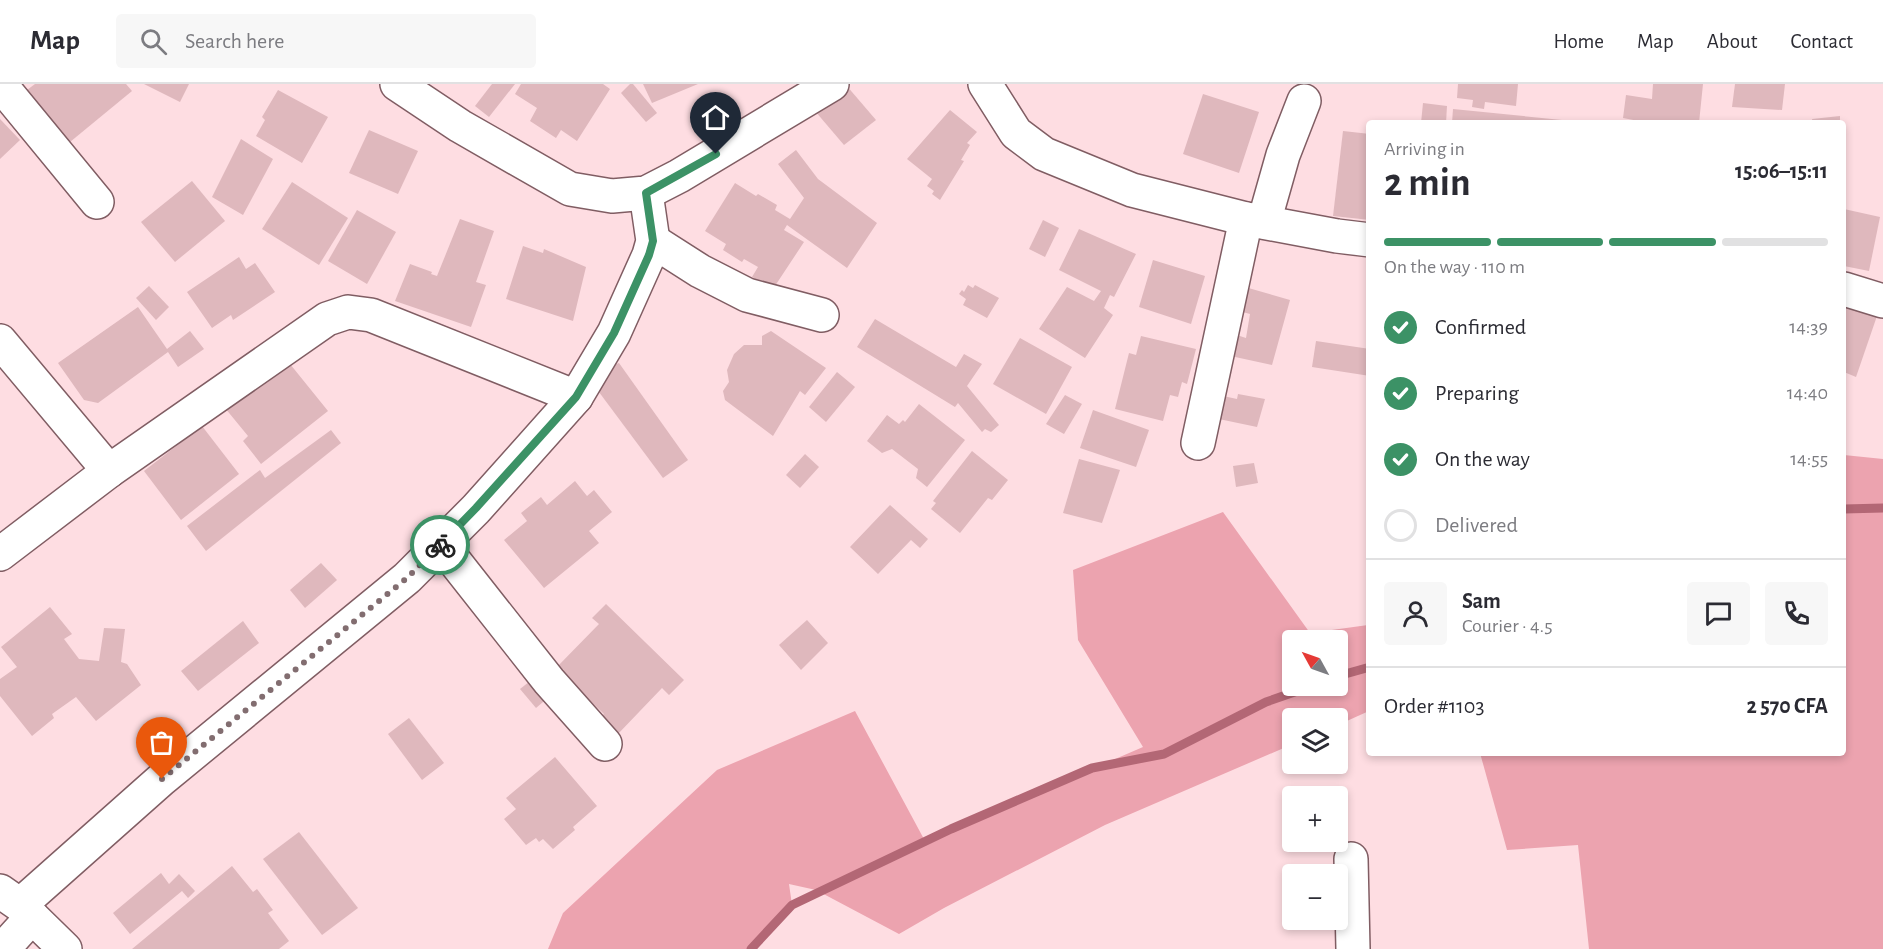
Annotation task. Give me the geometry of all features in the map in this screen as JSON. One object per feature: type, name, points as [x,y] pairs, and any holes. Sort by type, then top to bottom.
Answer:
[{"type":"street","points":[[0,84],[97,202]]},
{"type":"street","points":[[397,84],[460,126],[570,189],[612,196],[646,193],[679,177],[832,84]]},
{"type":"street","points":[[985,84],[1016,133],[1044,154],[1132,190],[1255,220],[1366,240]]},
{"type":"street","points":[[1198,443],[1255,220],[1304,101]]},
{"type":"street","points":[[3,949],[17,904],[162,779],[407,578],[476,508],[576,397],[614,333],[649,255],[653,241],[646,193]]},
{"type":"street","points":[[653,241],[700,272],[747,295],[822,315]]},
{"type":"street","points":[[1846,291],[1883,301]]},
{"type":"street","points":[[0,554],[110,471],[327,319],[348,312],[371,315],[576,397]]},
{"type":"street","points":[[0,341],[110,471]]},
{"type":"street","points":[[441,544],[549,681],[604,744]]},
{"type":"street","points":[[1351,859],[1353,949]]},
{"type":"street","points":[[17,904],[65,949]]},
{"type":"shaded area","points":[[1846,455],[1883,459],[1883,949],[1589,949],[1578,845],[1507,850],[1481,756],[1846,756]]},
{"type":"shaded area","points":[[1223,512],[1308,630],[1282,630],[1282,696],[1348,696],[1348,630],[1332,630],[1366,625],[1366,712],[1348,720],[1348,708],[1282,708],[1282,749],[1105,825],[944,908],[899,934],[816,890],[789,884],[792,905],[757,949],[548,949],[563,913],[717,770],[855,711],[925,841],[1143,747],[1078,640],[1073,570]]},
{"type":"building","points":[[35,84],[126,84],[132,91],[70,142],[27,90]]},
{"type":"building","points":[[144,84],[189,84],[180,102]]},
{"type":"building","points":[[492,84],[515,84],[489,117],[475,106]]},
{"type":"building","points":[[521,84],[603,84],[610,89],[577,141],[561,130],[556,138],[530,121],[537,108],[515,94]]},
{"type":"building","points":[[633,84],[657,113],[646,122],[621,93]]},
{"type":"building","points":[[643,84],[698,84],[652,103]]},
{"type":"building","points":[[1458,84],[1518,84],[1516,106],[1485,102],[1484,109],[1472,107],[1473,100],[1457,98]]},
{"type":"building","points":[[1653,84],[1703,84],[1699,120],[1623,118],[1626,95],[1652,99]]},
{"type":"building","points":[[1735,84],[1785,84],[1782,110],[1732,107]]},
{"type":"building","points":[[846,85],[876,120],[844,145],[815,111]]},
{"type":"building","points":[[278,90],[328,117],[302,163],[256,136],[265,120],[262,117]]},
{"type":"building","points":[[1203,94],[1259,112],[1239,173],[1183,154]]},
{"type":"building","points":[[1423,103],[1447,106],[1446,120],[1421,120]]},
{"type":"building","points":[[1453,109],[1562,120],[1452,120]]},
{"type":"building","points":[[950,110],[977,132],[967,143],[970,145],[961,160],[964,161],[940,200],[927,186],[932,179],[907,159]]},
{"type":"building","points":[[1840,116],[1840,120],[1812,119]]},
{"type":"building","points":[[0,119],[20,140],[0,159]]},
{"type":"building","points":[[369,130],[418,151],[398,194],[349,173]]},
{"type":"building","points":[[1343,131],[1366,134],[1366,220],[1333,216]]},
{"type":"building","points":[[241,139],[273,159],[243,215],[212,197]]},
{"type":"building","points":[[796,150],[818,179],[877,223],[847,268],[787,225],[784,230],[804,242],[773,289],[752,277],[758,267],[744,259],[742,262],[723,250],[726,244],[705,231],[735,183],[777,205],[775,210],[790,219],[804,198],[778,164]]},
{"type":"building","points":[[192,181],[225,221],[175,262],[141,222]]},
{"type":"building","points":[[292,182],[348,218],[319,265],[262,229]]},
{"type":"building","points":[[1846,209],[1880,217],[1869,271],[1846,266]]},
{"type":"building","points":[[357,210],[396,232],[367,284],[328,261]]},
{"type":"building","points":[[460,219],[494,231],[476,282],[486,285],[471,327],[395,301],[410,264],[437,276]]},
{"type":"building","points":[[1043,220],[1059,228],[1045,257],[1029,249]]},
{"type":"building","points":[[1079,229],[1136,254],[1114,297],[1110,295],[1104,308],[1113,315],[1085,358],[1039,329],[1067,287],[1094,301],[1101,291],[1059,270]]},
{"type":"building","points":[[523,246],[543,253],[544,249],[586,267],[573,321],[506,299]]},
{"type":"building","points":[[239,257],[246,269],[255,263],[275,292],[233,320],[231,315],[212,328],[187,292]]},
{"type":"building","points":[[1153,260],[1205,276],[1191,324],[1139,307]]},
{"type":"building","points":[[968,285],[973,288],[975,285],[999,298],[987,318],[963,305],[966,299],[959,294],[962,290],[964,292]]},
{"type":"building","points":[[149,286],[169,307],[156,320],[136,298]]},
{"type":"building","points":[[1245,287],[1290,300],[1272,365],[1226,355],[1212,327],[1246,338],[1250,314],[1239,311]]},
{"type":"building","points":[[1846,306],[1877,316],[1856,377],[1846,373]]},
{"type":"building","points":[[138,307],[167,349],[190,331],[204,349],[178,367],[168,352],[98,403],[84,400],[58,363]]},
{"type":"building","points":[[875,319],[956,367],[964,354],[982,364],[967,386],[999,425],[991,432],[985,429],[982,432],[958,403],[955,407],[857,347]]},
{"type":"building","points":[[771,331],[826,368],[805,395],[800,391],[773,436],[725,400],[723,391],[729,382],[727,370],[734,354],[744,345],[762,345],[762,336]]},
{"type":"building","points":[[1141,336],[1196,349],[1187,384],[1182,382],[1178,397],[1170,395],[1163,421],[1115,409],[1129,353],[1136,355]]},
{"type":"building","points":[[1020,338],[1072,367],[1046,414],[993,384]]},
{"type":"building","points":[[1316,341],[1366,348],[1366,375],[1312,367]]},
{"type":"building","points":[[286,359],[328,411],[261,464],[243,441],[248,436],[225,408]]},
{"type":"building","points":[[619,363],[688,460],[663,478],[590,380],[599,370]]},
{"type":"building","points":[[837,372],[855,387],[826,422],[809,407]]},
{"type":"building","points":[[1200,391],[1237,399],[1238,394],[1265,399],[1257,427],[1195,414]]},
{"type":"building","points":[[1065,395],[1082,404],[1064,434],[1046,424]]},
{"type":"building","points":[[919,404],[965,440],[927,487],[916,478],[918,469],[892,449],[882,453],[867,441],[887,415],[899,424],[903,420],[905,422]]},
{"type":"building","points":[[1093,410],[1149,430],[1136,467],[1080,448]]},
{"type":"building","points":[[202,426],[239,474],[181,520],[144,471]]},
{"type":"building","points":[[331,430],[341,443],[206,551],[187,526],[260,470],[265,478]]},
{"type":"building","points":[[972,451],[1008,480],[992,500],[988,498],[960,533],[931,509],[936,503],[933,501]]},
{"type":"building","points":[[805,454],[819,467],[800,488],[786,475]]},
{"type":"building","points":[[1079,459],[1120,470],[1102,523],[1063,513]]},
{"type":"building","points":[[1254,463],[1258,483],[1236,487],[1233,466]]},
{"type":"building","points":[[575,481],[587,496],[594,490],[612,512],[589,531],[599,543],[544,588],[504,540],[527,521],[521,513],[541,497],[547,505]]},
{"type":"building","points":[[890,505],[928,539],[920,548],[911,540],[878,574],[850,547]]},
{"type":"building","points":[[321,563],[337,580],[305,608],[290,590]]},
{"type":"building","points":[[606,604],[684,680],[669,695],[662,688],[617,735],[599,718],[604,714],[556,668],[599,624],[592,618]]},
{"type":"building","points":[[50,607],[72,634],[64,639],[79,659],[99,661],[104,628],[125,629],[121,662],[127,664],[141,685],[96,721],[76,697],[52,714],[54,718],[32,736],[0,696],[0,679],[17,667],[1,647]]},
{"type":"building","points":[[807,620],[828,643],[801,670],[779,645]]},
{"type":"building","points":[[243,621],[259,643],[198,691],[181,671]]},
{"type":"building","points":[[534,678],[550,696],[536,708],[520,689]]},
{"type":"building","points":[[409,718],[444,763],[422,780],[388,734]]},
{"type":"building","points":[[555,757],[597,806],[553,849],[543,839],[539,842],[536,838],[526,845],[504,819],[516,809],[506,798]]},
{"type":"building","points":[[299,832],[358,908],[322,935],[263,859]]},
{"type":"building","points":[[232,866],[253,892],[257,889],[273,910],[268,913],[289,941],[279,949],[132,949]]},
{"type":"building","points":[[161,873],[169,884],[179,874],[195,891],[188,898],[182,891],[130,934],[113,913]]},
{"type":"waterway","points":[[1846,509],[1883,508]]},
{"type":"waterway","points":[[1348,673],[1366,668]]},
{"type":"waterway","points":[[751,949],[792,905],[951,829],[1092,768],[1164,754],[1266,702],[1283,696]]},
{"type":"way so far","points":[[162,779],[407,578],[440,545]]},
{"type":"route","points":[[440,545],[576,397],[614,333],[653,241],[646,193],[679,177],[716,154]]}]
